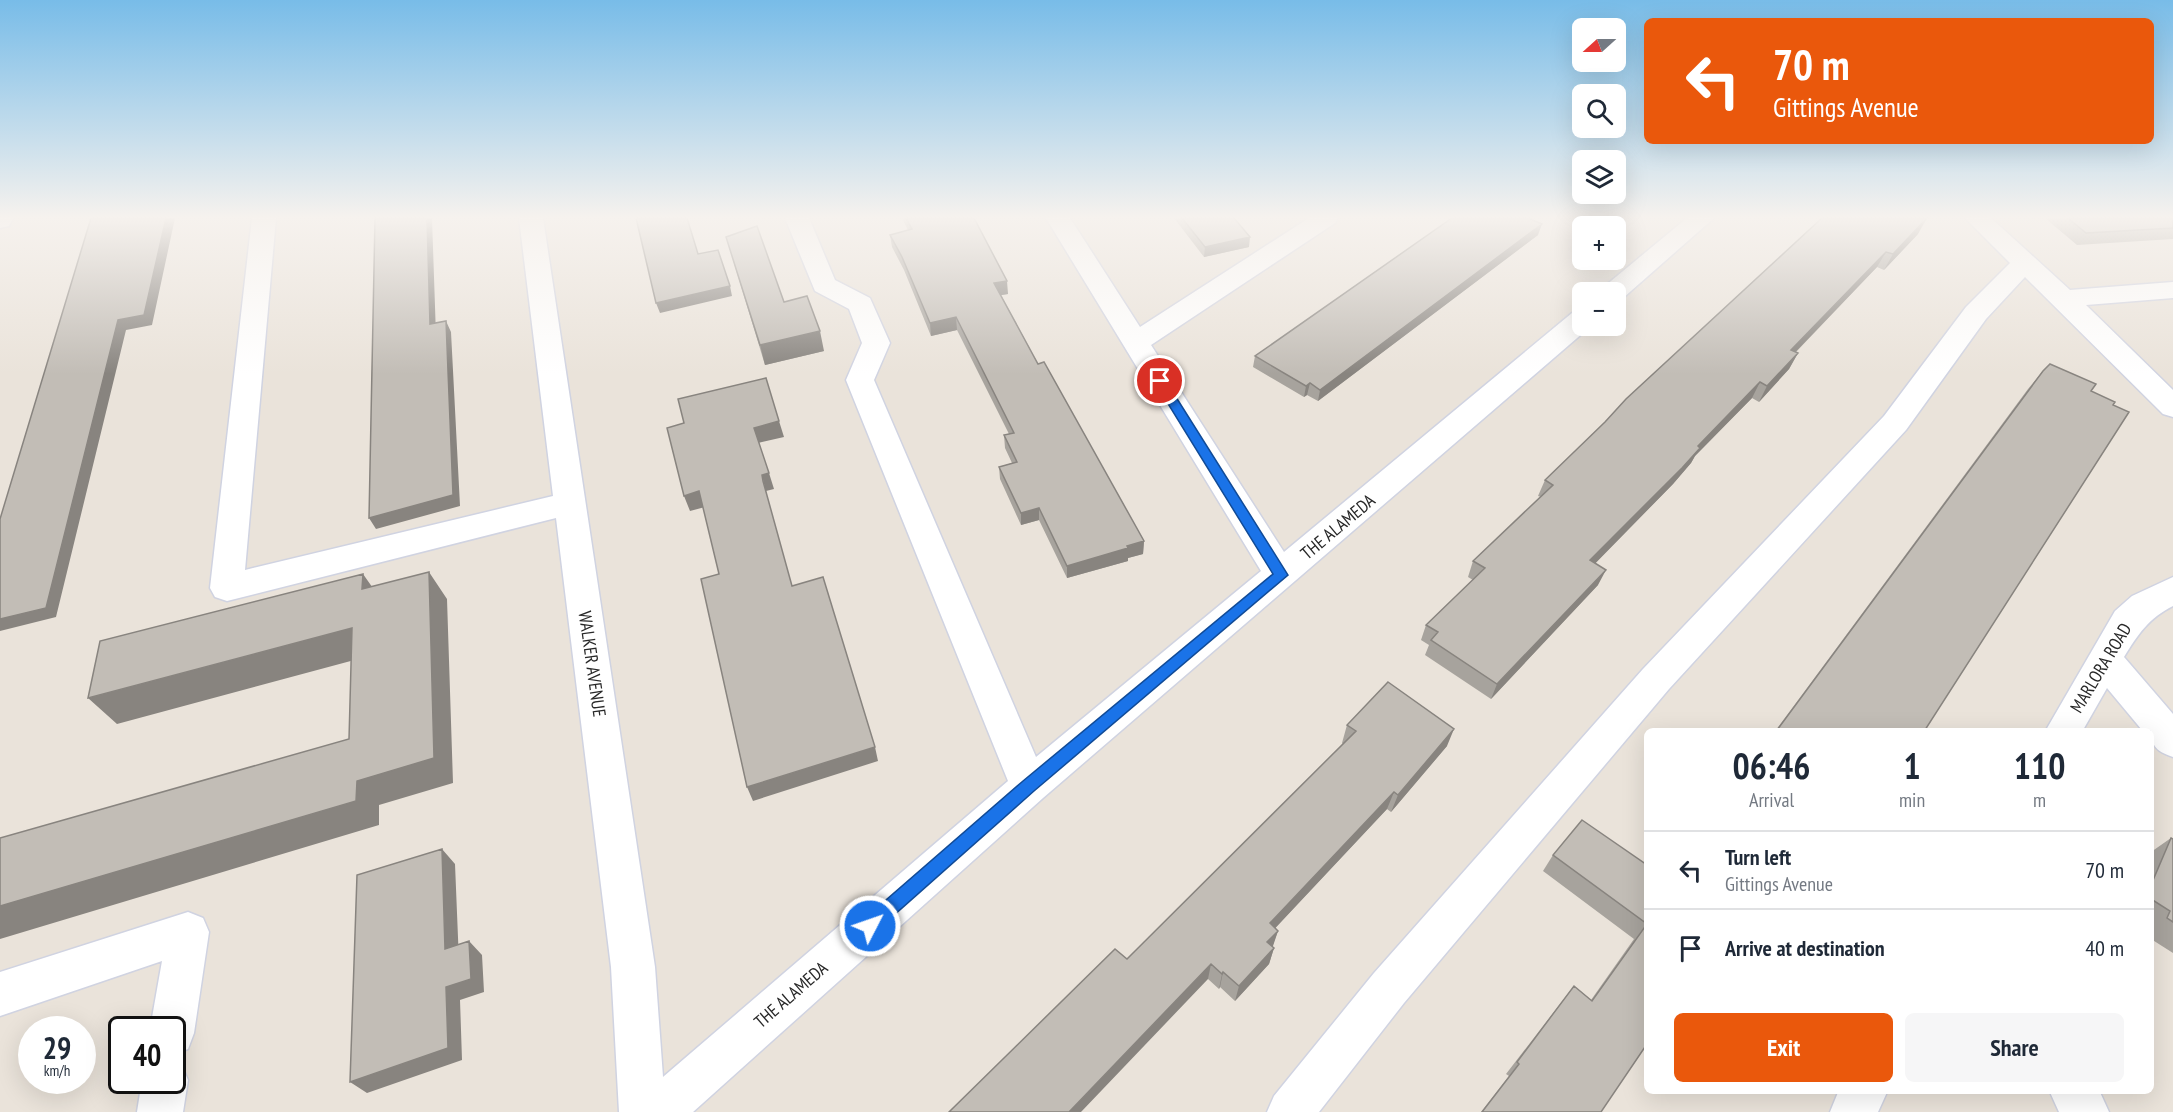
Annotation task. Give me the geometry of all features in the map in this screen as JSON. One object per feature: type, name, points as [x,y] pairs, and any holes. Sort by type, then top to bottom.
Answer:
[{"type":"street","points":[[259,270],[226,588],[570,502]]},
{"type":"street","name":"WALKER AVENUE","points":[[538,270],[633,967],[642,1112]]},
{"type":"street","points":[[818,270],[824,285],[861,304],[876,343],[860,380],[1029,786]]},
{"type":"street","points":[[1091,270],[1281,575]]},
{"type":"street","points":[[1136,342],[1246,270]]},
{"type":"street","points":[[1626,282],[1640,270]]},
{"type":"street","points":[[1290,1112],[1389,988],[1656,679],[1775,555],[1895,423],[1976,313],[2017,270]]},
{"type":"street","points":[[2033,270],[2173,407]]},
{"type":"street","points":[[2064,299],[2173,290]]},
{"type":"street","name":"THE ALAMEDA","points":[[658,1112],[1029,786],[1572,328]]},
{"type":"street","name":"MARLORA ROAD","points":[[2065,728],[2127,621],[2144,605],[2173,590]]},
{"type":"street","points":[[2105,659],[2173,741]]},
{"type":"street","points":[[0,994],[188,932],[175,1016]]},
{"type":"street","points":[[160,1112],[163,1094]]},
{"type":"street","points":[[1853,1112],[1863,1094]]},
{"type":"street","points":[[2075,1094],[2086,1112]]},
{"type":"building","points":[[75,270],[154,270],[144,315],[118,320],[46,608],[0,619],[0,519]]},
{"type":"building","points":[[374,270],[428,270],[430,324],[446,321],[453,495],[369,518]]},
{"type":"building","points":[[648,270],[725,270],[730,286],[656,303]]},
{"type":"building","points":[[736,270],[773,270],[784,302],[807,296],[820,331],[760,345]]},
{"type":"building","points":[[907,270],[1001,270],[1007,281],[994,283],[1038,364],[1044,362],[1144,541],[1067,566],[1039,508],[1021,513],[999,467],[1017,462],[1004,435],[1014,433],[956,317],[930,323]]},
{"type":"building","points":[[1378,270],[1481,270],[1320,390],[1310,383],[1306,386],[1255,356]]},
{"type":"building","points":[[1766,270],[1869,270],[1791,350],[1798,353],[1767,386],[1760,382],[1698,446],[1700,448],[1682,468],[1590,560],[1606,570],[1497,684],[1431,640],[1438,632],[1426,625],[1485,568],[1473,561],[1553,485],[1545,480],[1626,399]]},
{"type":"building","points":[[2050,364],[2096,384],[2091,391],[2115,402],[2113,405],[2129,412],[1926,728],[1778,728]]},
{"type":"building","points":[[766,378],[779,421],[754,428],[769,473],[762,475],[763,481],[792,586],[823,577],[875,747],[747,787],[701,579],[719,574],[699,491],[684,496],[667,428],[684,423],[678,399]]},
{"type":"building","points":[[429,572],[434,758],[357,781],[356,801],[0,906],[0,838],[349,739],[352,628],[88,698],[100,641],[363,574],[362,589]]},
{"type":"building","points":[[1388,682],[1454,729],[1398,795],[1394,792],[1270,923],[1278,931],[1267,942],[1274,948],[1239,986],[1211,964],[1069,1112],[949,1112],[1115,949],[1127,959],[1356,731],[1347,725]]},
{"type":"building","points":[[1582,820],[1644,863],[1644,922],[1553,855]]},
{"type":"building","points":[[2171,838],[2173,839],[2173,922],[2167,918],[2170,911],[2154,901],[2154,878]]},
{"type":"building","points":[[442,849],[445,949],[469,941],[471,979],[446,987],[448,1048],[350,1082],[357,875]]},
{"type":"building","points":[[1644,928],[1644,1048],[1601,1112],[1482,1112],[1574,986],[1592,1001]]},
{"type":"route","points":[[870,926],[1029,786],[1281,575],[1160,381]]}]
